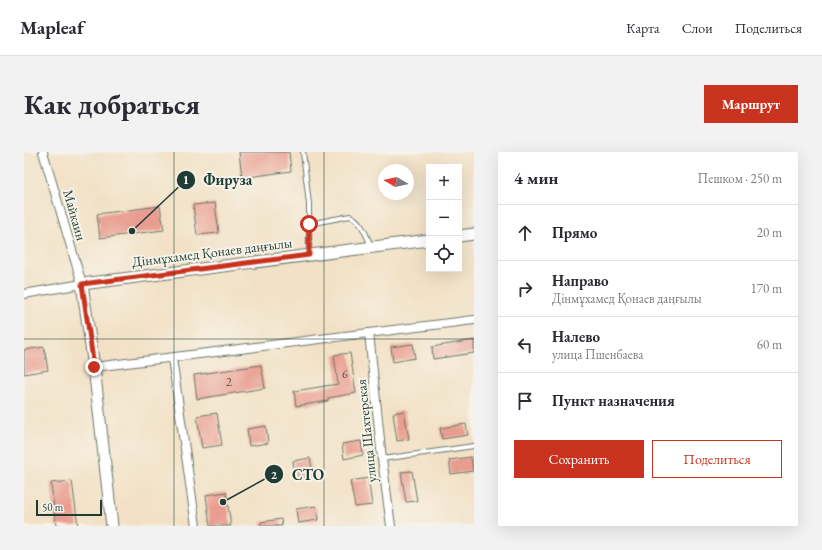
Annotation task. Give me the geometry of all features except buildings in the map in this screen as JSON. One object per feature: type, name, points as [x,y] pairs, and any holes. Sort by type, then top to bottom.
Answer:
[{"type":"street","name":"Майкаин","points":[[44,152],[82,284]]},
{"type":"street","points":[[462,236],[474,234]]},
{"type":"street","name":"Дінмұхамед Қонаев даңғылы","points":[[24,294],[82,284],[426,240]]},
{"type":"street","points":[[82,284],[94,367],[112,526]]},
{"type":"street","points":[[94,367],[474,320]]},
{"type":"street","name":"улица Шахтерская","points":[[369,333],[382,459],[391,526]]},
{"type":"street","points":[[172,358],[196,526]]},
{"type":"lane","points":[[303,152],[309,204],[309,255]]},
{"type":"lane","points":[[309,224],[350,216],[356,218],[372,248]]},
{"type":"lane","points":[[382,459],[474,446]]},
{"type":"place","name":"Фируза","points":[[132,231]]},
{"type":"place","name":"СТО","points":[[223,502]]},
{"type":"route","points":[[94,367],[82,284],[309,255],[309,224]]}]
